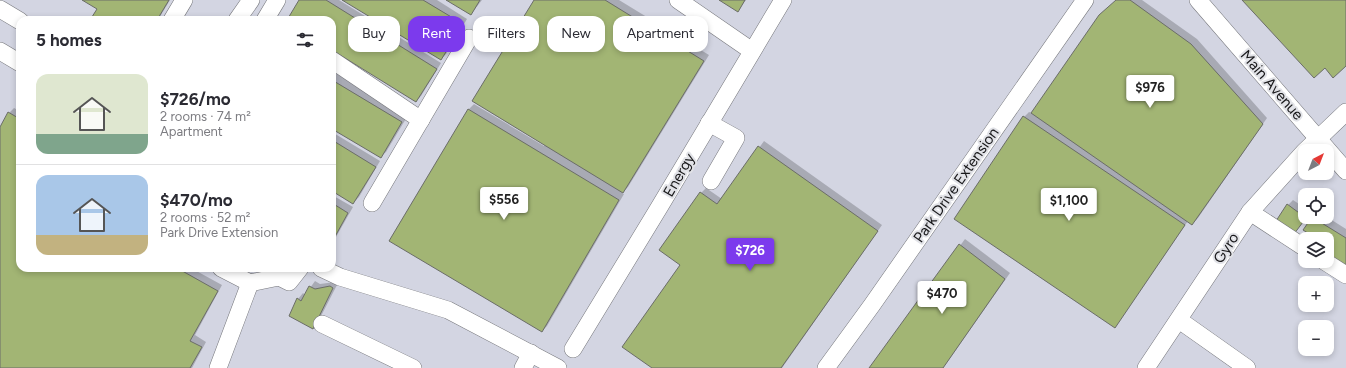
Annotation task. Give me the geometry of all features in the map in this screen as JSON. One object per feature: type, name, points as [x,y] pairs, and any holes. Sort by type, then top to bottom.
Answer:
[{"type":"street","points":[[174,16],[184,0]]},
{"type":"street","points":[[240,16],[251,0]]},
{"type":"street","points":[[270,16],[277,0]]},
{"type":"street","points":[[678,0],[752,51]]},
{"type":"street","name":"Energy","points":[[573,349],[783,0]]},
{"type":"street","name":"Park Drive Extension","points":[[826,368],[877,299],[1085,0]]},
{"type":"street","name":"Main Avenue","points":[[1198,0],[1346,171]]},
{"type":"street","points":[[0,9],[16,19]]},
{"type":"street","points":[[372,204],[469,38]]},
{"type":"street","points":[[0,51],[16,61]]},
{"type":"street","points":[[336,63],[421,120]]},
{"type":"street","name":"Gyro","points":[[1146,368],[1250,212],[1304,152],[1346,112]]},
{"type":"street","points":[[710,123],[736,138],[711,181]]},
{"type":"street","points":[[1250,212],[1298,243]]},
{"type":"street","points":[[1334,267],[1346,275]]},
{"type":"street","points":[[229,272],[250,283],[279,277],[289,282],[297,272]]},
{"type":"street","points":[[329,272],[340,277],[448,310],[558,368]]},
{"type":"street","points":[[218,368],[250,283]]},
{"type":"street","points":[[1179,320],[1247,368]]},
{"type":"street","points":[[322,324],[413,368]]},
{"type":"street","points":[[523,368],[531,353]]},
{"type":"shaded area","points":[[0,0],[1346,0],[1346,368],[0,368]]},
{"type":"building","points":[[82,0],[169,0],[159,16],[93,16],[97,9]]},
{"type":"building","points":[[299,0],[326,0],[352,16],[348,16],[348,52],[400,52],[400,46],[437,69],[416,102],[336,52],[336,16],[289,16]]},
{"type":"building","points":[[342,0],[423,0],[450,16],[408,16],[408,40],[400,35],[400,16],[368,16]]},
{"type":"building","points":[[446,0],[480,0],[471,15]]},
{"type":"building","points":[[534,0],[605,0],[631,16],[613,16],[613,52],[689,52],[704,61],[623,193],[472,101],[502,52],[539,52],[539,16],[524,16]]},
{"type":"building","points":[[719,0],[745,0],[738,12]]},
{"type":"building","points":[[1116,0],[1130,0],[1191,44],[1263,124],[1192,225],[1031,113],[1099,15]]},
{"type":"building","points":[[1242,0],[1346,0],[1346,66],[1333,78],[1325,68],[1314,78]]},
{"type":"building","points":[[428,52],[446,52],[441,60]]},
{"type":"building","points":[[336,82],[402,122],[381,158],[336,131]]},
{"type":"building","points":[[468,109],[619,200],[542,332],[389,241]]},
{"type":"building","points":[[8,112],[16,117],[16,272],[184,272],[218,291],[190,341],[202,347],[190,368],[0,368],[0,127]]},
{"type":"building","points":[[1023,116],[1185,225],[1115,328],[954,219]]},
{"type":"building","points":[[336,142],[376,167],[353,204],[336,193]]},
{"type":"building","points":[[758,146],[878,231],[781,368],[652,368],[622,347],[680,265],[659,250],[700,192],[717,204]]},
{"type":"building","points":[[1287,204],[1298,212],[1298,224],[1302,224],[1294,234],[1276,221]]},
{"type":"building","points":[[336,206],[348,213],[336,235]]},
{"type":"building","points":[[1307,224],[1323,224],[1346,238],[1346,267],[1334,259],[1334,232],[1306,232],[1303,230]]},
{"type":"building","points":[[959,244],[1005,279],[943,368],[869,368]]},
{"type":"building","points":[[309,286],[315,289],[330,286],[333,288],[313,329],[289,316],[297,298],[301,301]]}]
